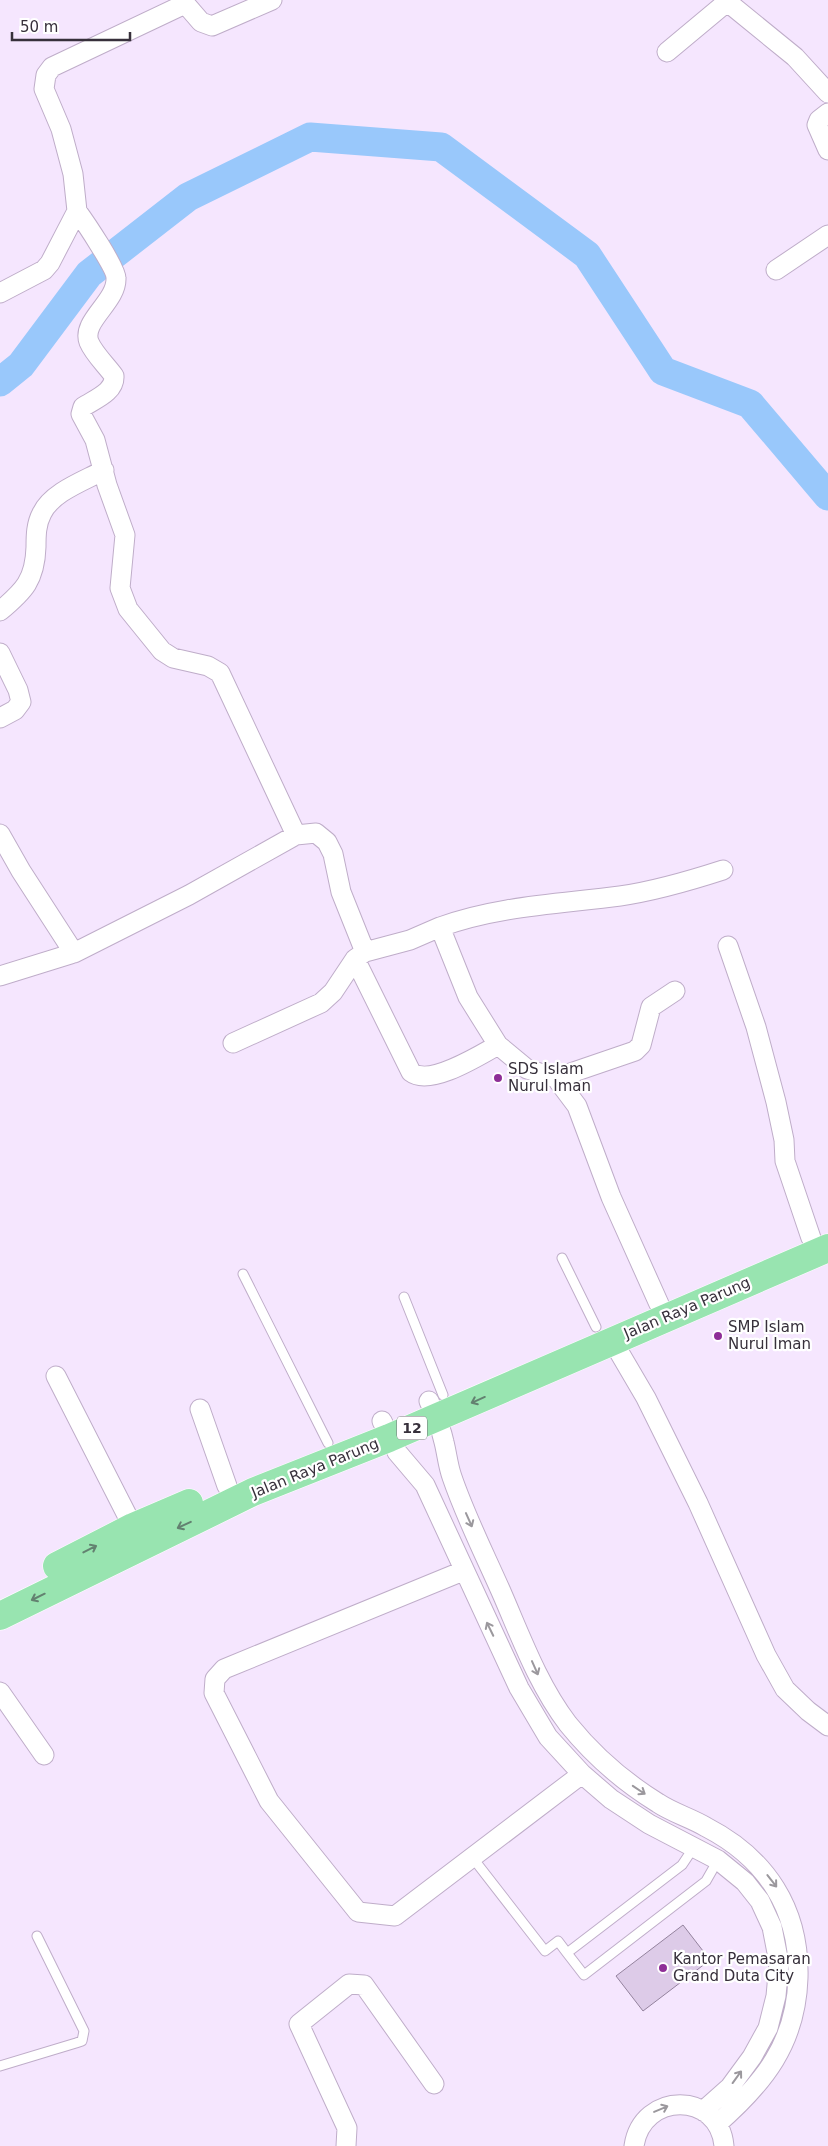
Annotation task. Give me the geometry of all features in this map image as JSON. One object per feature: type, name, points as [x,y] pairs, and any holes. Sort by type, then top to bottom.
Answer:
[{"type":"highway","name":"Jalan Raya Parung","points":[[604,1333],[659,1304],[822,1239]]},
{"type":"highway","name":"Jalan Raya Parung","points":[[0,1616],[436,1404],[822,1239]]},
{"type":"highway","name":"Jalan Raya Parung","points":[[0,1596],[133,1527],[227,1486],[328,1443],[385,1429]]},
{"type":"street","points":[[272,0],[212,26],[201,22],[184,2],[52,67],[46,75],[44,89],[61,129],[73,174],[81,217],[116,276],[115,292],[90,325],[88,334],[89,342],[114,376],[114,383],[110,389],[83,406],[81,414],[95,440],[125,536],[120,588],[128,609],[162,651],[173,658],[208,666],[220,673],[296,835]]},
{"type":"street","points":[[667,52],[726,1],[795,57],[828,94]]},
{"type":"street","points":[[828,113],[819,120],[817,125],[828,150]]},
{"type":"street","points":[[0,293],[44,270],[81,217]]},
{"type":"street","points":[[776,270],[828,235]]},
{"type":"street","points":[[0,611],[22,591],[30,579],[34,568],[39,522],[45,509],[66,492],[104,470]]},
{"type":"street","points":[[0,653],[18,690],[21,702],[15,710],[0,718]]},
{"type":"street","points":[[0,976],[74,953],[189,895],[296,835],[316,833],[327,842],[333,854],[341,892],[360,956],[411,1072],[416,1076],[431,1075],[454,1069],[498,1045]]},
{"type":"street","points":[[0,834],[74,953]]},
{"type":"street","points":[[233,1043],[321,1003],[333,992],[360,956],[410,940],[440,927],[469,917],[570,900],[620,896],[669,887],[724,870]]},
{"type":"street","points":[[440,927],[468,997],[498,1045],[527,1069],[556,1078],[577,1106],[611,1197],[659,1304]]},
{"type":"street","points":[[728,946],[756,1027],[776,1102],[784,1140],[785,1161],[822,1239]]},
{"type":"street","points":[[556,1078],[635,1051],[641,1045],[651,1007],[675,991]]},
{"type":"street","points":[[604,1333],[646,1398],[694,1495],[771,1663],[785,1689],[808,1711],[828,1726]]},
{"type":"street","points":[[56,1376],[133,1527]]},
{"type":"street","points":[[436,1404],[447,1461],[459,1496],[540,1679],[568,1723],[598,1756],[624,1780],[660,1805],[728,1840],[759,1865],[778,1890],[790,1916],[799,1961],[798,2003],[787,2040],[748,2097],[717,2124]]},
{"type":"street","points":[[200,1409],[227,1486]]},
{"type":"street","points":[[385,1429],[397,1452],[417,1475],[435,1506],[463,1571],[519,1688],[548,1737],[582,1774],[610,1799],[649,1824],[718,1860],[745,1882],[760,1901],[772,1927],[779,1963],[776,1996],[768,2028],[752,2057],[730,2087],[703,2111]]},
{"type":"street","points":[[417,1475],[447,1461]]},
{"type":"street","points":[[435,1506],[459,1496]]},
{"type":"street","points":[[463,1571],[224,1669],[214,1679],[214,1693],[269,1801],[358,1912],[394,1916],[582,1774]]},
{"type":"street","points":[[0,1692],[44,1755]]},
{"type":"street","points":[[548,1737],[568,1723]]},
{"type":"street","points":[[718,1860],[728,1840]]},
{"type":"street","points":[[346,2146],[347,2128],[299,2024],[349,1984],[364,1984],[434,2084]]},
{"type":"street","points":[[634,2146],[641,2126],[655,2111],[664,2107],[684,2104],[703,2111],[717,2124],[724,2146]]},
{"type":"lane","points":[[562,1258],[604,1333]]},
{"type":"lane","points":[[243,1274],[328,1443]]},
{"type":"lane","points":[[404,1298],[436,1404]]},
{"type":"lane","points":[[567,1953],[682,1865],[694,1846]]},
{"type":"lane","points":[[472,1857],[545,1951],[558,1942],[584,1975],[706,1881],[718,1860]]},
{"type":"lane","points":[[0,2066],[76,2043],[82,2040],[84,2035],[84,2031],[37,1936]]},
{"type":"building","name":"Kantor Pemasaran Grand Duta City","points":[[683,1925],[710,1960],[643,2011],[616,1976]]},
{"type":"waterway","points":[[0,382],[21,365],[89,274],[188,197],[310,137],[441,147],[587,255],[663,371],[750,404],[828,496]]},
{"type":"place","name":"SDS Islam Nurul Iman","points":[[498,1078]]},
{"type":"place","name":"SMP Islam Nurul Iman","points":[[718,1336]]},
{"type":"place","name":"Kantor Pemasaran Grand Duta City","points":[[663,1968]]}]
